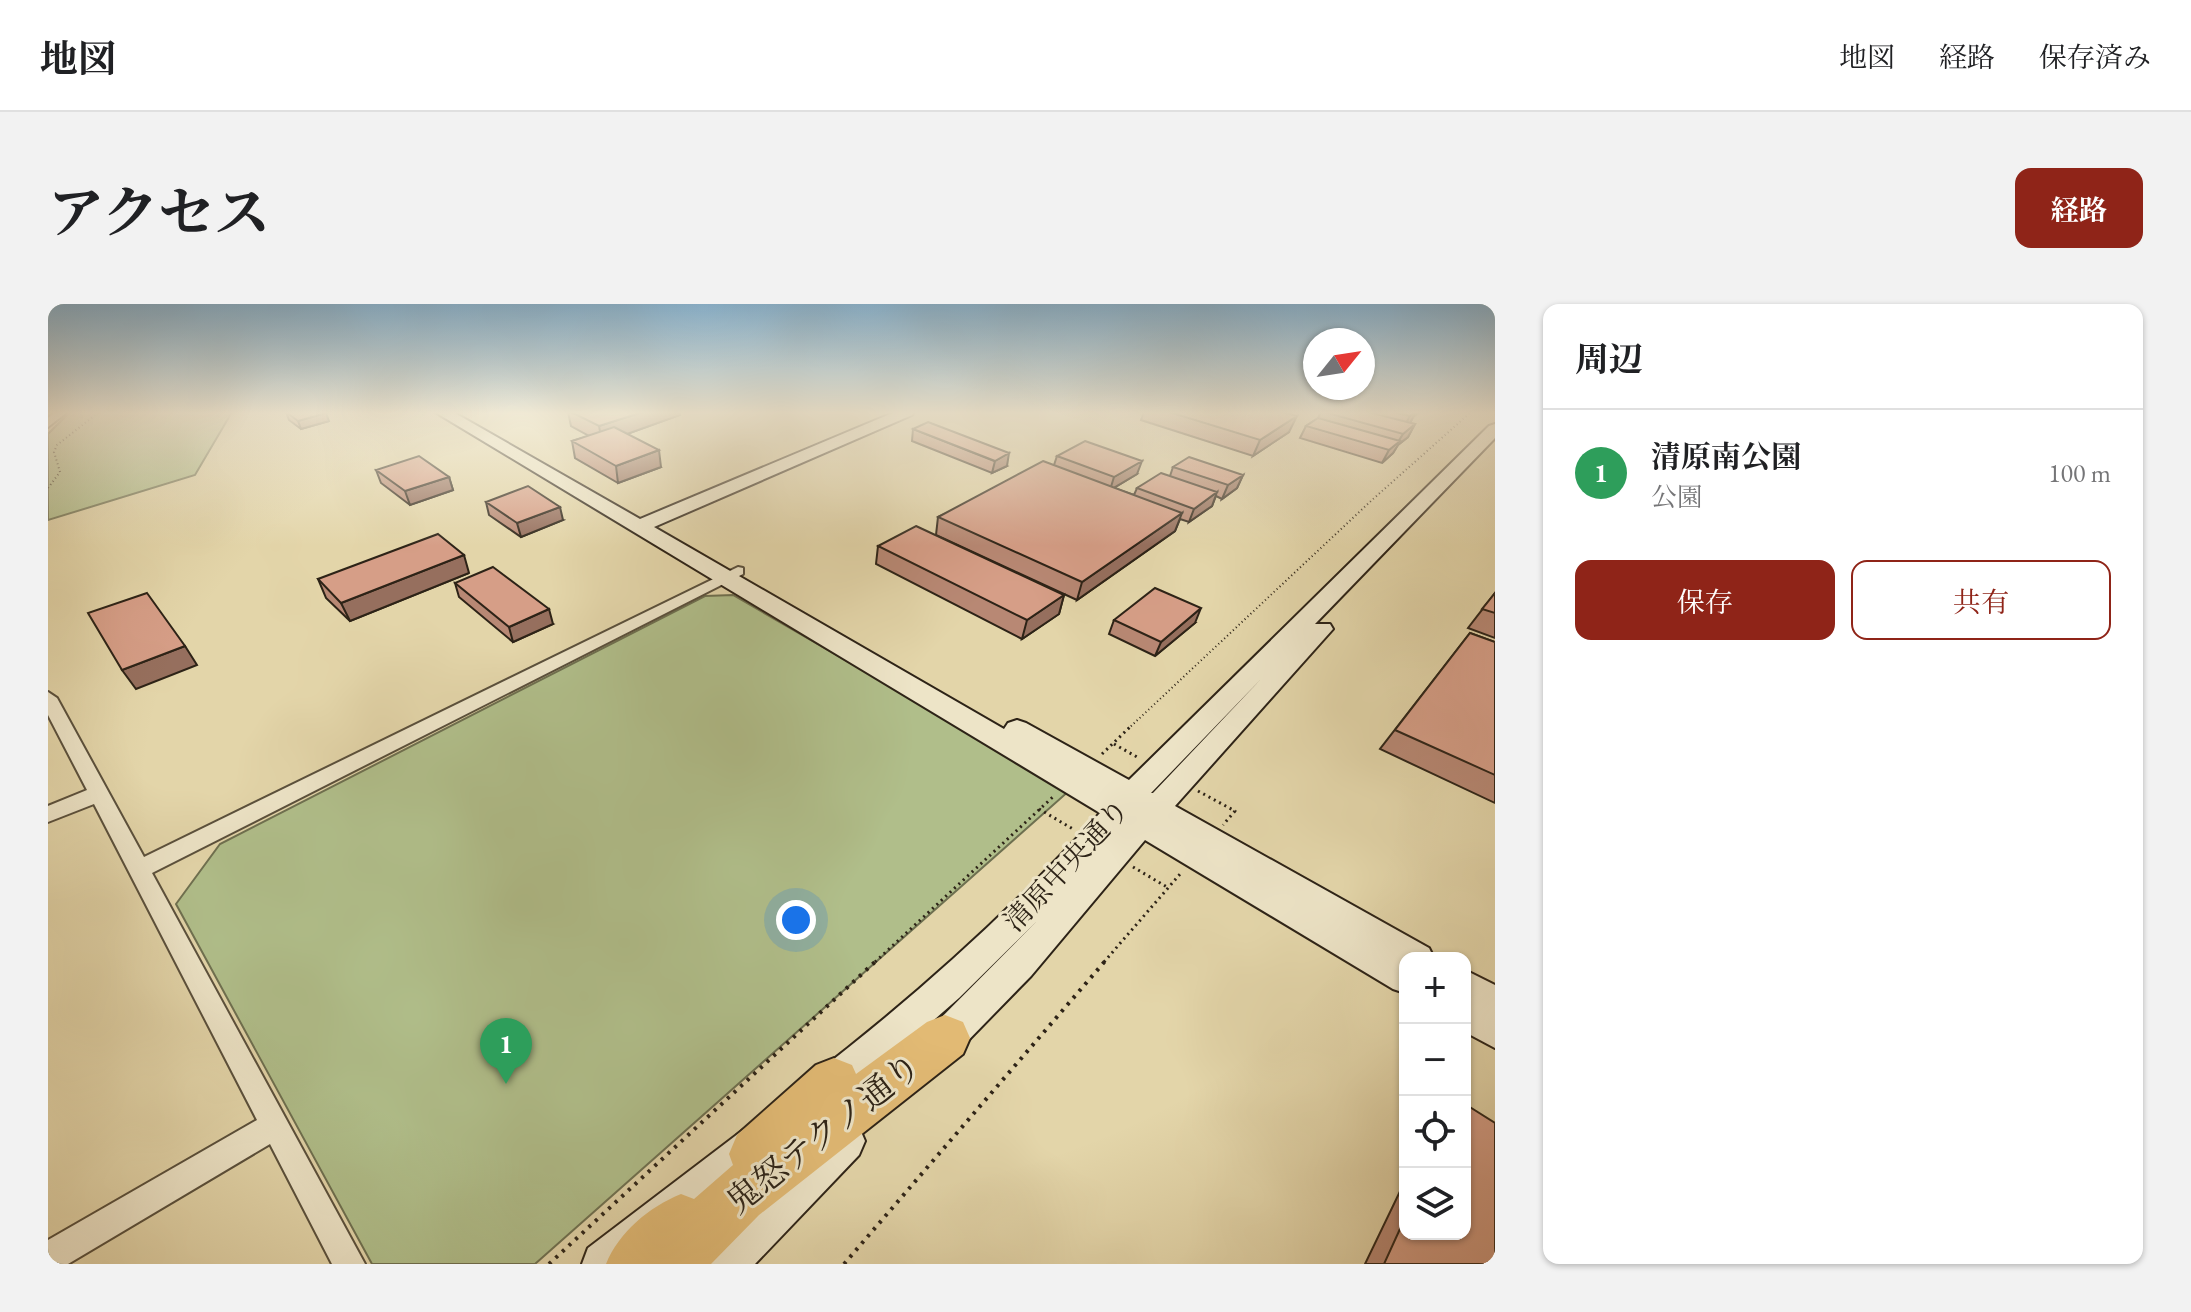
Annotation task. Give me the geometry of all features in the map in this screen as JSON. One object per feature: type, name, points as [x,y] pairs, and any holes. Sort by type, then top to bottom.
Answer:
[{"type":"highway","name":"鬼怒テクノ通り","points":[[669,1264],[739,1195],[945,1038]]},
{"type":"highway","name":"鬼怒テクノ通り","points":[[636,1264],[834,1083]]},
{"type":"street","points":[[524,457],[640,521]]},
{"type":"street","points":[[535,457],[1137,809],[1406,952]]},
{"type":"street","points":[[640,521],[785,457]]},
{"type":"street","points":[[640,521],[797,457]]},
{"type":"street","name":"清原中央通り","points":[[725,1264],[1019,965],[1137,809],[1469,457]]},
{"type":"street","name":"清原中央通り","points":[[604,1264],[834,1083],[953,981],[1087,847],[1137,809],[1488,457]]},
{"type":"street","points":[[140,869],[731,574]]},
{"type":"street","points":[[48,698],[349,1264]]},
{"type":"street","points":[[48,814],[100,793]]},
{"type":"street","points":[[1137,809],[1399,974]]},
{"type":"street","points":[[1471,989],[1495,1003]]},
{"type":"street","points":[[1471,1017],[1495,1031]]},
{"type":"street","points":[[48,1258],[275,1125]]},
{"type":"path","points":[[48,488],[60,472],[55,457]]},
{"type":"path","points":[[1092,762],[1421,457]]},
{"type":"path","points":[[1114,744],[1147,763]]},
{"type":"path","points":[[549,1264],[1064,787]]},
{"type":"path","points":[[1195,789],[1235,811],[1218,831]]},
{"type":"path","points":[[1039,809],[1076,831]]},
{"type":"path","points":[[1129,865],[1167,887]]},
{"type":"path","points":[[844,1264],[1189,865]]},
{"type":"green space","points":[[48,457],[206,457],[195,475],[48,520]]},
{"type":"green space","points":[[733,595],[1070,790],[535,1264],[372,1264],[176,904],[220,844],[705,596]]},
{"type":"building","points":[[420,457],[449,477],[405,491],[376,470]]},
{"type":"building","points":[[600,457],[641,457],[616,466]]},
{"type":"building","points":[[1059,457],[1130,457],[1142,461],[1114,477]]},
{"type":"building","points":[[1189,457],[1243,475],[1228,485],[1173,467]]},
{"type":"building","points":[[1043,461],[1182,513],[1082,582],[938,517]]},
{"type":"building","points":[[1161,473],[1217,492],[1194,509],[1137,488]]},
{"type":"building","points":[[528,486],[560,507],[517,523],[486,502]]},
{"type":"building","points":[[916,526],[1064,595],[1027,620],[878,546]]},
{"type":"building","points":[[438,534],[464,555],[341,603],[318,579]]},
{"type":"building","points":[[493,567],[549,609],[509,627],[455,583]]},
{"type":"building","points":[[1155,588],[1201,608],[1161,642],[1114,620]]},
{"type":"building","points":[[147,593],[185,646],[122,670],[88,613]]},
{"type":"building","points":[[1495,593],[1495,613],[1482,609]]},
{"type":"building","points":[[1470,633],[1495,642],[1495,775],[1395,730]]},
{"type":"building","points":[[1471,1108],[1495,1123],[1495,1264],[1384,1264],[1399,1231],[1399,1240],[1471,1240]]},
{"type":"place","name":"清原南公園","points":[[506,1084]]}]
